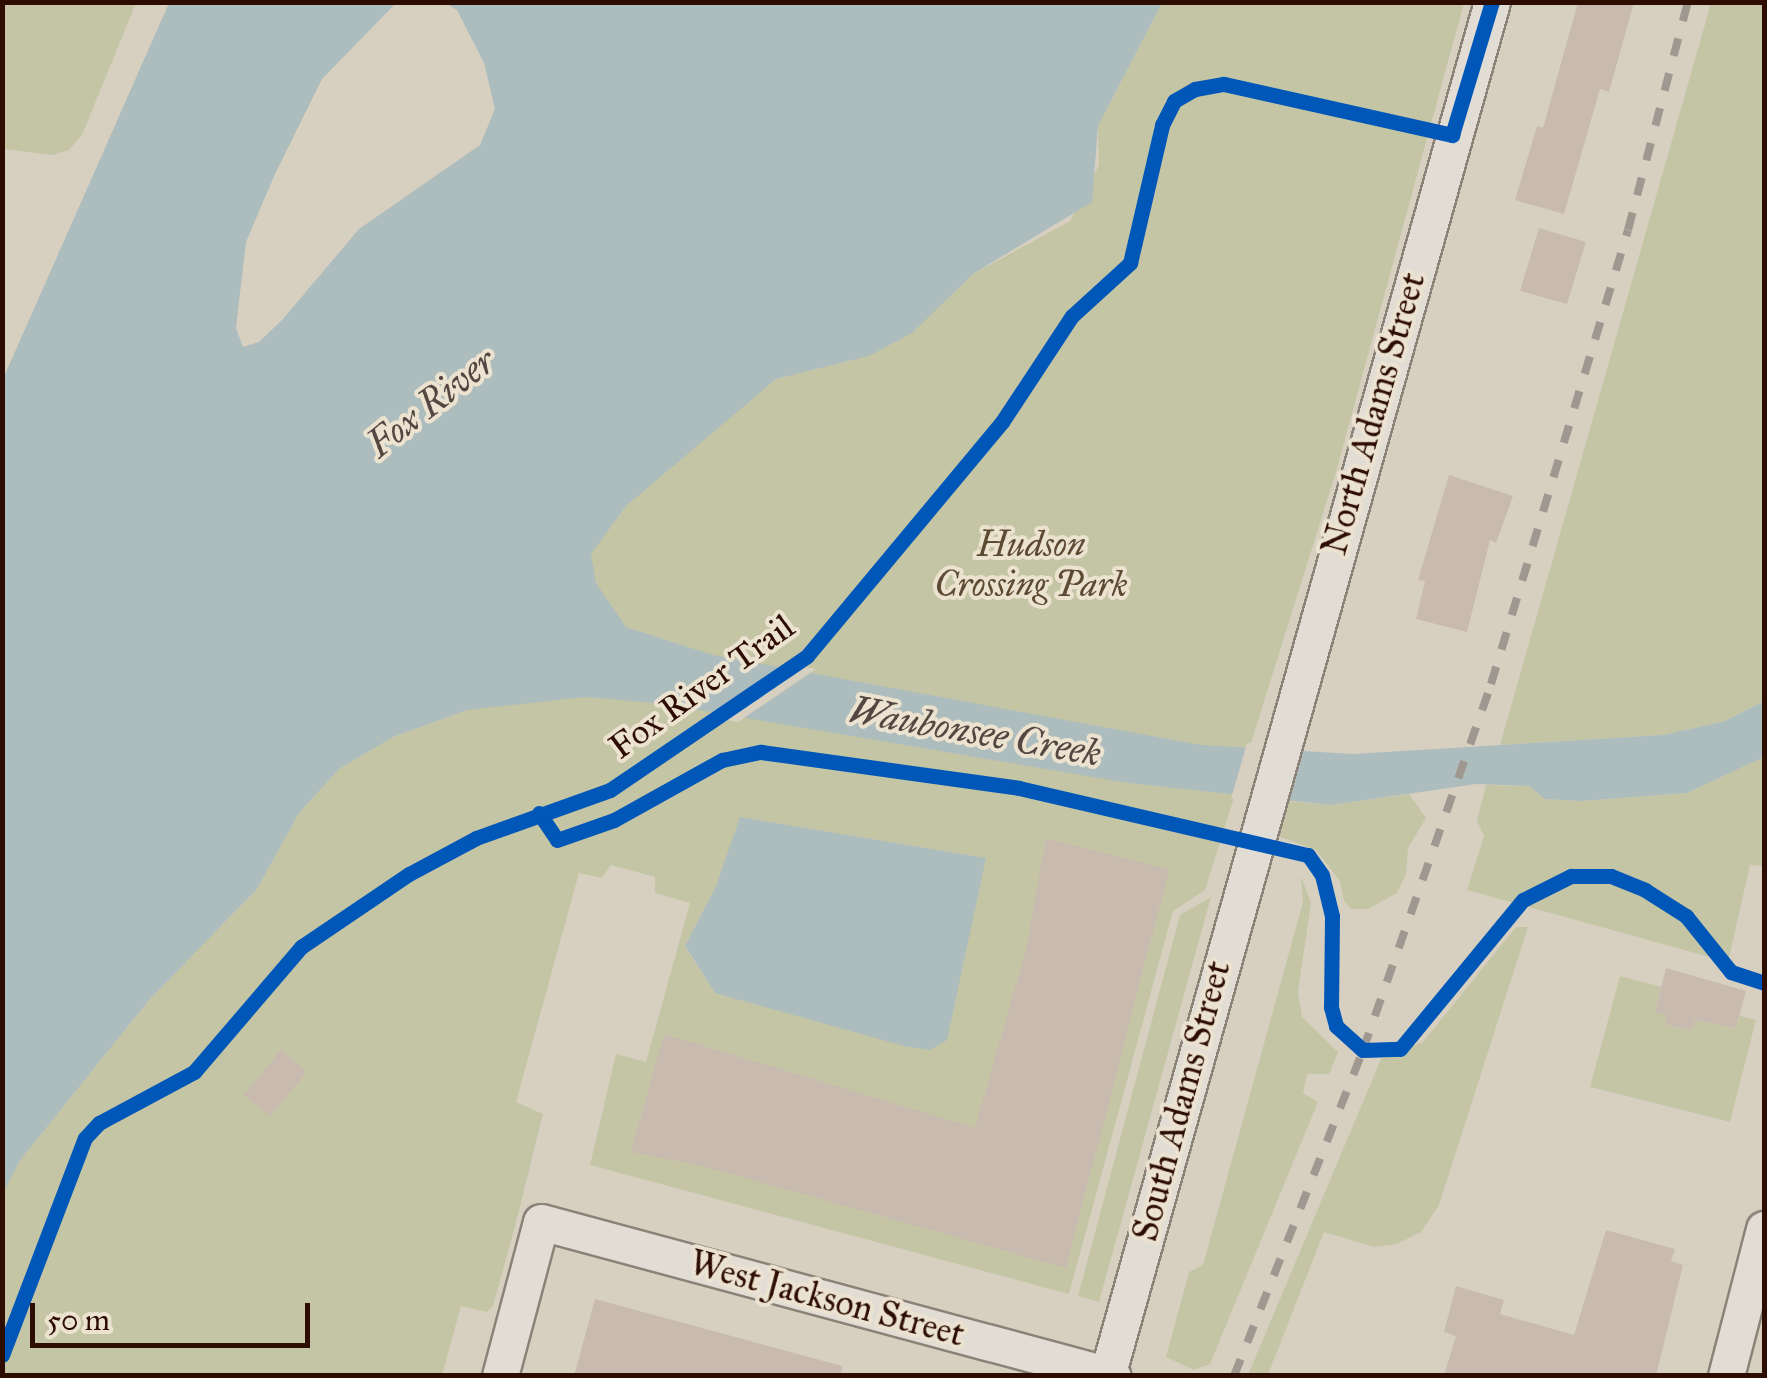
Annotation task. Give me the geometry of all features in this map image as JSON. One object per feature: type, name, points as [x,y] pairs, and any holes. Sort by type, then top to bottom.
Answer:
[{"type":"street","name":"North Adams Street","points":[[1257,826],[1492,2]]},
{"type":"street","name":"South Adams Street","points":[[1109,1375],[1257,826]]},
{"type":"street","name":"West Jackson Street","points":[[500,1376],[541,1222],[1109,1375]]},
{"type":"street","points":[[1726,1376],[1764,1229]]},
{"type":"green space","points":[[3,2],[136,3],[82,135],[69,150],[52,155],[3,149]]},
{"type":"green space","name":"Hudson Crossing Park","points":[[1162,3],[1464,3],[1336,472],[1205,890],[1173,911],[1069,1294],[590,1165],[616,1054],[646,1062],[690,903],[655,893],[655,877],[611,865],[602,878],[579,873],[516,1102],[543,1114],[518,1215],[493,1306],[487,1312],[461,1306],[442,1375],[3,1376],[3,1193],[21,1159],[150,999],[257,889],[299,813],[339,769],[393,737],[467,710],[626,506],[729,415],[776,379],[869,356],[911,333],[973,274],[1070,221],[1099,165],[1098,126]],"holes":[[[716,886],[930,1050],[715,993],[685,947]]]},
{"type":"green space","points":[[1711,3],[1764,3],[1764,701],[1725,721],[1663,735],[1500,745]]},
{"type":"green space","points":[[1764,757],[1764,866],[1750,865],[1728,962],[1467,890],[1484,836],[1477,821],[1486,785],[1530,786],[1545,799],[1580,801],[1687,793]]},
{"type":"green space","points":[[1409,794],[1426,818],[1408,848],[1406,874],[1397,893],[1368,909],[1351,909],[1344,901],[1340,881],[1316,850],[1275,835],[1287,801],[1331,805]]},
{"type":"green space","points":[[1301,876],[1311,903],[1298,992],[1302,1017],[1338,1052],[1329,1074],[1307,1074],[1303,1093],[1318,1102],[1210,1364],[1194,1370],[1166,1357],[1189,1272],[1203,1265],[1303,902]]},
{"type":"green space","points":[[1211,897],[1099,1302],[1078,1296],[1180,915]]},
{"type":"green space","points":[[1516,927],[1528,927],[1439,1205],[1421,1232],[1397,1244],[1374,1247],[1324,1232],[1269,1372],[1278,1375],[1248,1375],[1381,1059],[1423,1042]]},
{"type":"green space","points":[[1620,976],[1661,987],[1655,1011],[1667,1015],[1665,1024],[1692,1031],[1695,1020],[1736,1028],[1740,1016],[1756,1020],[1730,1122],[1590,1087]]},
{"type":"water","points":[[169,3],[396,3],[322,79],[275,174],[246,242],[236,328],[243,347],[259,342],[283,319],[359,229],[480,145],[495,109],[484,63],[457,10],[445,3],[1162,3],[1098,126],[1092,202],[973,274],[912,333],[869,356],[776,379],[626,506],[591,554],[596,583],[626,627],[713,655],[1201,745],[1353,754],[1663,735],[1725,721],[1764,701],[1764,757],[1687,793],[1580,801],[1545,799],[1529,786],[1476,784],[1331,805],[1128,783],[664,704],[585,697],[467,710],[393,737],[339,769],[299,813],[257,889],[150,999],[21,1159],[3,1193],[3,379]]},
{"type":"water","points":[[740,817],[986,858],[947,1040],[930,1050],[904,1046],[715,993],[685,946],[716,886]]},
{"type":"pier","points":[[786,663],[816,669],[738,722],[709,717]]},
{"type":"pier","points":[[1247,743],[1304,746],[1286,805],[1231,799]]},
{"type":"building","points":[[1578,2],[1634,2],[1609,92],[1600,89],[1564,214],[1515,200],[1537,126],[1543,128]]},
{"type":"building","points":[[1539,228],[1586,242],[1567,304],[1520,291]]},
{"type":"building","points":[[1449,475],[1513,496],[1496,543],[1490,540],[1467,632],[1416,619],[1425,581],[1418,580]]},
{"type":"building","points":[[1046,838],[1169,870],[1066,1268],[703,1166],[631,1152],[664,1034],[975,1128],[1026,950]]},
{"type":"building","points":[[1666,968],[1746,991],[1736,1028],[1695,1020],[1692,1031],[1665,1024],[1667,1015],[1655,1012]]},
{"type":"building","points":[[281,1050],[307,1072],[270,1116],[244,1095]]},
{"type":"building","points":[[1606,1230],[1675,1249],[1671,1261],[1683,1265],[1656,1376],[1444,1376],[1456,1336],[1444,1332],[1456,1286],[1504,1300],[1500,1314],[1574,1335]]},
{"type":"building","points":[[595,1299],[842,1366],[841,1376],[574,1376]]},
{"type":"railway","points":[[1234,1376],[1363,1050],[1491,684],[1628,230],[1688,2]]},
{"type":"cycle path","name":"Fox River Trail","points":[[2,1355],[85,1138],[99,1123],[194,1072],[301,947],[409,874],[476,838],[610,790],[807,656],[1002,422],[1072,316],[1130,263],[1162,125],[1174,101],[1195,89],[1224,84],[1452,135],[1492,2]]},
{"type":"cycle path","points":[[539,813],[557,840],[614,820],[722,760],[761,752],[1019,788],[1308,855],[1322,875],[1332,916],[1331,1007],[1336,1026],[1363,1050],[1400,1049],[1523,900],[1571,876],[1611,876],[1645,890],[1686,916],[1731,972],[1764,983]]},
{"type":"water label","name":"Fox River","points":[[431,403]]},
{"type":"water label","name":"Waubonsee Creek","points":[[975,732]]}]
